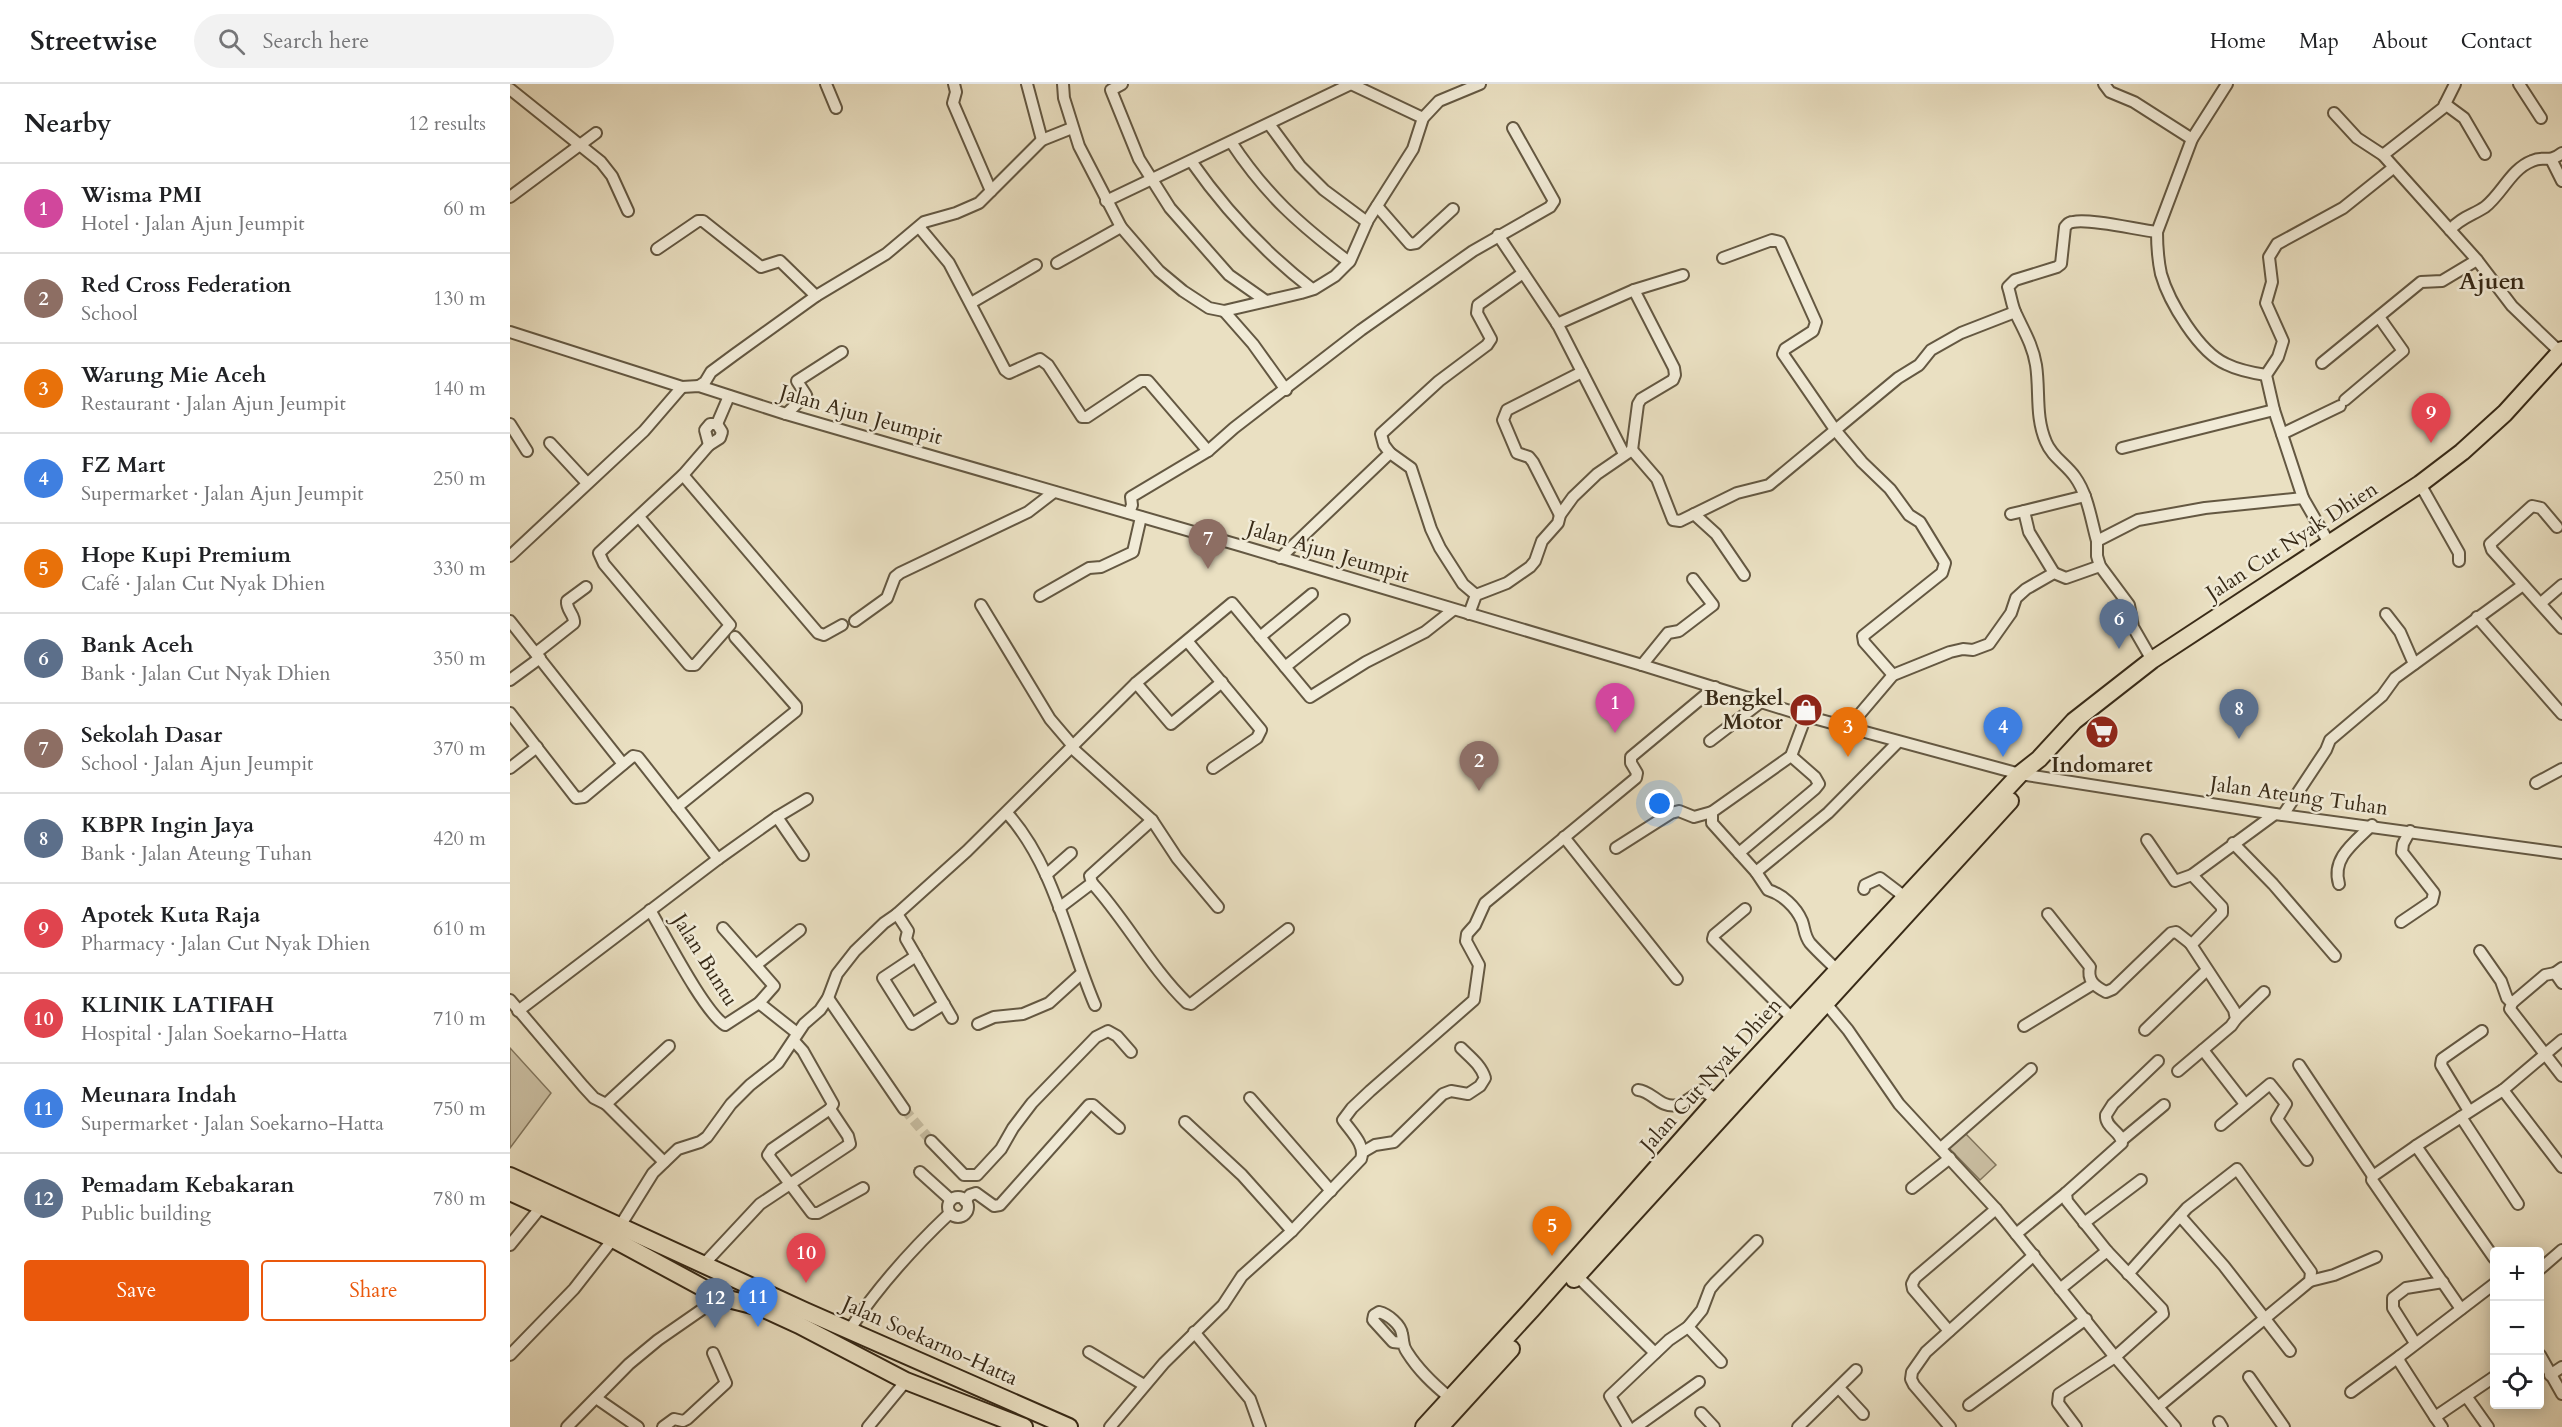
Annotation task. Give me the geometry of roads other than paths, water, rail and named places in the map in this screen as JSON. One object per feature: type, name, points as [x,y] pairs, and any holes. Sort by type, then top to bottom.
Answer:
[{"type":"highway","name":"Jalan Cut Nyak Dhien","points":[[1440,1427],[1577,1276],[1821,998],[2074,722],[2152,660],[2420,484],[2462,452],[2505,413],[2561,351]]},
{"type":"highway","name":"Jalan Cut Nyak Dhien","points":[[1424,1427],[1532,1310],[1792,1018],[1821,998],[1837,970],[1905,897],[2026,775]]},
{"type":"highway","name":"Jalan Soekarno-Hatta","points":[[510,1176],[520,1191],[541,1207],[704,1264],[802,1318],[906,1381],[1024,1427]]},
{"type":"highway","name":"Jalan Soekarno-Hatta","points":[[520,1191],[616,1233],[720,1297],[850,1329],[1070,1427]]},
{"type":"street","points":[[826,84],[836,108]]},
{"type":"street","points":[[954,84],[956,92],[953,103],[991,191]]},
{"type":"street","points":[[1027,84],[1042,140]]},
{"type":"street","points":[[1063,84],[1072,128],[1106,201],[1121,227],[1159,271],[1209,308],[1224,311],[1312,289],[1335,276],[1349,262],[1367,222],[1413,149],[1424,118],[1439,101],[1480,84]]},
{"type":"street","points":[[1122,84],[1112,90],[1139,159],[1151,180],[1170,208],[1229,275],[1266,301]]},
{"type":"street","points":[[1106,201],[1351,84],[1424,118]]},
{"type":"street","points":[[2104,84],[2110,92],[2134,102],[2192,139]]},
{"type":"street","points":[[2227,84],[2192,139],[2157,232],[2157,253],[2162,276],[2174,304],[2195,337],[2213,356],[2226,364],[2266,375]]},
{"type":"street","points":[[2382,155],[2436,114],[2445,104],[2455,84]]},
{"type":"street","points":[[2519,84],[2541,118]]},
{"type":"street","points":[[510,89],[608,169],[628,211]]},
{"type":"street","points":[[2445,104],[2464,118],[2485,154]]},
{"type":"street","points":[[2334,113],[2357,138],[2382,155],[2477,260],[2512,306],[2561,351]]},
{"type":"street","points":[[1269,124],[1299,166],[1324,190],[1367,222]]},
{"type":"street","points":[[705,380],[816,296],[886,254],[924,222],[970,208],[991,191],[1042,140],[1072,128]]},
{"type":"street","points":[[1129,513],[1132,505],[1131,497],[1208,451],[1234,428],[1361,330],[1498,235],[1550,207],[1554,201],[1513,128]]},
{"type":"street","points":[[510,197],[596,133]]},
{"type":"street","points":[[1231,142],[1272,198],[1349,262]]},
{"type":"street","points":[[2450,230],[2456,222],[2484,207],[2506,181],[2531,161],[2553,161],[2562,153]]},
{"type":"street","points":[[1191,161],[1240,225],[1284,267],[1312,289]]},
{"type":"street","points":[[2553,161],[2562,181]]},
{"type":"street","points":[[2329,543],[2303,498],[2274,410],[2266,375],[2278,357],[2283,340],[2266,303],[2272,282],[2269,257],[2277,244],[2343,208],[2393,168]]},
{"type":"street","points":[[1377,206],[1410,244],[1416,243],[1453,209]]},
{"type":"street","points":[[657,249],[698,221],[703,221],[760,267],[780,261],[816,296]]},
{"type":"street","points":[[2152,660],[2133,627],[2129,605],[2100,566],[2097,541],[2085,496],[2074,476],[2051,453],[2045,441],[2039,421],[2036,363],[2026,330],[2015,312],[2008,287],[2014,280],[2061,264],[2065,227],[2072,222],[2092,222],[2157,232]]},
{"type":"street","points":[[919,227],[949,263],[1005,370],[1009,373],[1040,359],[1048,365],[1082,417],[1087,417],[1141,381],[1148,381],[1208,451]]},
{"type":"street","points":[[1057,263],[1121,227]]},
{"type":"street","points":[[1498,235],[1557,324],[1628,452],[1657,479],[1673,520],[1680,521],[1737,493],[1769,485],[1821,440],[1836,431],[1898,378],[1919,364],[1931,350],[1961,333],[2015,312]]},
{"type":"street","points":[[1723,258],[1772,240],[1780,242],[1816,322],[1813,331],[1785,349],[1783,354],[1836,431],[1862,462],[1890,489],[1909,515],[1920,522],[1945,562],[1942,573],[1863,636],[1864,642],[1893,675]]},
{"type":"street","points":[[2322,363],[2421,282],[2442,281],[2477,260]]},
{"type":"street","points":[[971,303],[1036,265]]},
{"type":"street","points":[[1476,595],[1463,584],[1440,548],[1431,530],[1411,468],[1390,453],[1383,445],[1381,434],[1439,381],[1487,345],[1491,339],[1477,313],[1478,305],[1523,273]]},
{"type":"street","points":[[1557,324],[1634,290],[1683,274]]},
{"type":"street","points":[[1469,614],[1476,595],[1507,583],[1530,567],[1535,561],[1542,541],[1558,523],[1560,515],[1573,497],[1628,452],[1641,399],[1672,380],[1675,375],[1674,368],[1634,290]]},
{"type":"street","points":[[1224,311],[1253,344],[1286,390]]},
{"type":"street","points":[[2282,434],[2343,403],[2403,351],[2379,317]]},
{"type":"street","name":"Jalan Ajun Jeumpit","points":[[510,332],[682,387],[705,380],[729,396],[786,414],[1129,513],[1806,716],[2026,775]]},
{"type":"street","points":[[786,414],[806,395],[797,381],[842,352]]},
{"type":"street","points":[[1560,515],[1533,462],[1529,457],[1517,453],[1514,448],[1503,420],[1507,410],[1582,372]]},
{"type":"street","points":[[510,556],[644,431],[682,387]]},
{"type":"street","points":[[639,517],[730,626],[695,665],[689,665],[602,560],[599,553],[684,475],[709,445],[722,435],[717,424],[729,396]]},
{"type":"street","points":[[2122,448],[2274,410]]},
{"type":"street","points":[[510,424],[527,451]]},
{"type":"street","points":[[550,443],[587,483]]},
{"type":"street","points":[[1280,558],[1390,453]]},
{"type":"street","points":[[684,475],[818,633],[824,635],[842,625]]},
{"type":"street","points":[[2420,484],[2459,553],[2459,561]]},
{"type":"street","points":[[855,621],[887,598],[895,577],[900,573],[1029,512],[1054,492]]},
{"type":"street","points":[[2011,514],[2085,496]]},
{"type":"street","points":[[2097,541],[2138,520],[2205,508],[2303,498]]},
{"type":"street","points":[[2557,527],[2541,508],[2532,506],[2490,544],[2562,628]]},
{"type":"street","points":[[2024,511],[2029,532],[2054,573],[2066,578],[2100,566]]},
{"type":"street","points":[[1694,514],[1716,534],[1744,575]]},
{"type":"street","points":[[1040,596],[1089,568],[1101,567],[1133,552],[1141,517]]},
{"type":"street","points":[[1848,728],[1893,675],[1950,652],[1963,649],[1973,650],[1989,645],[2011,613],[2016,598],[2026,589],[2054,573]]},
{"type":"street","points":[[1642,665],[1668,633],[1679,631],[1713,605],[1692,579]]},
{"type":"street","points":[[2147,840],[2175,881],[2192,875],[2233,843],[2279,814],[2326,750],[2330,741],[2382,696],[2396,678],[2523,585]]},
{"type":"street","points":[[2541,603],[2562,585]]},
{"type":"street","points":[[510,680],[574,623],[566,606],[567,601],[586,587]]},
{"type":"street","points":[[1260,637],[1312,594]]},
{"type":"street","points":[[510,1355],[574,1289],[616,1233],[644,1186],[664,1162],[678,1149],[700,1142],[706,1137],[731,1104],[750,1085],[778,1063],[828,998],[837,974],[855,951],[1007,813],[1136,683],[1232,603],[1310,697],[1366,662],[1425,632],[1453,610]]},
{"type":"street","points":[[981,605],[1050,719],[1072,747],[1152,820],[1177,858],[1218,907]]},
{"type":"street","points":[[2386,614],[2400,632],[2414,664]]},
{"type":"street","points":[[2477,617],[2562,714]]},
{"type":"street","points":[[1285,667],[1344,620]]},
{"type":"street","points":[[510,621],[623,764]]},
{"type":"street","points":[[677,807],[796,711],[796,706],[735,638]]},
{"type":"street","points":[[1188,642],[1258,725],[1260,734],[1213,768]]},
{"type":"street","points":[[1136,683],[1172,724],[1222,682]]},
{"type":"street","points":[[1363,1152],[1343,1120],[1370,1091],[1474,1000],[1479,965],[1466,941],[1467,934],[1475,925],[1485,903],[1636,778],[1637,772],[1630,763],[1631,757],[1715,687]]},
{"type":"street","points":[[1710,741],[1761,702]]},
{"type":"street","points":[[510,713],[576,798],[580,799],[633,756],[638,757],[718,859]]},
{"type":"street","points":[[1616,848],[1671,813],[1687,812],[1694,817],[1712,812],[1791,756],[1806,716]]},
{"type":"street","points":[[1756,872],[1828,813],[1898,742]]},
{"type":"street","points":[[510,768],[537,747]]},
{"type":"street","points":[[1739,853],[1819,784],[1815,777],[1791,756]]},
{"type":"street","points":[[2536,783],[2562,769]]},
{"type":"street","name":"Jalan Ateung Tuhan","points":[[2026,775],[2279,814],[2562,853]]},
{"type":"street","points":[[518,1011],[718,859],[777,817],[807,799]]},
{"type":"street","points":[[1712,812],[1712,823],[1756,872],[1768,890],[1778,893],[1785,899],[1802,921],[1803,933],[1811,944],[1837,970]]},
{"type":"street","points":[[1007,813],[1019,827],[1046,875],[1095,1005]]},
{"type":"street","points":[[777,817],[803,855]]},
{"type":"street","points":[[1152,820],[1090,876],[1092,883],[1187,1003],[1191,1004],[1288,929]]},
{"type":"street","points":[[2339,884],[2335,872],[2340,859],[2372,825]]},
{"type":"street","points":[[2401,922],[2432,901],[2433,893],[2402,852],[2403,844],[2410,831]]},
{"type":"street","points":[[1564,837],[1677,979]]},
{"type":"street","points":[[2233,843],[2273,884],[2335,956]]},
{"type":"street","points":[[1046,875],[1071,853]]},
{"type":"street","points":[[2190,943],[2194,942],[2222,913],[2222,907],[2192,875]]},
{"type":"street","points":[[1864,889],[1865,885],[1880,878],[1905,897]]},
{"type":"street","points":[[1059,908],[1092,883]]},
{"type":"street","points":[[1745,909],[1714,934],[1713,939],[1792,1018]]},
{"type":"street","name":"Jalan Buntu","points":[[650,910],[691,981],[722,1024],[729,1025],[759,1003],[774,986],[723,928]]},
{"type":"street","points":[[897,914],[908,931],[906,939],[952,1018]]},
{"type":"street","points":[[2048,914],[2091,967],[2089,975],[2093,984],[2106,992],[2113,989],[2171,933],[2176,932],[2190,943],[2234,1010],[2236,1019]]},
{"type":"street","points":[[756,965],[800,930]]},
{"type":"street","points":[[2480,951],[2501,981],[2506,998],[2512,1003]]},
{"type":"street","points":[[916,956],[883,978],[912,1024],[944,1004]]},
{"type":"street","points":[[2145,1030],[2207,970]]},
{"type":"street","points":[[2562,983],[2558,970],[2545,975],[2512,1003],[2510,1009],[2562,1076]]},
{"type":"street","points":[[978,1024],[994,1017],[1023,1014],[1048,1003],[1082,973]]},
{"type":"street","points":[[2025,1026],[2093,984]]},
{"type":"street","points":[[2178,1071],[2231,1026],[2264,992]]},
{"type":"street","points":[[828,998],[904,1109]]},
{"type":"street","points":[[1821,998],[1899,1104],[1996,1209],[2115,1358],[2175,1427]]},
{"type":"street","points":[[510,1000],[594,1098],[606,1104],[664,1162]]},
{"type":"street","name":"Jalan Buntu","points":[[759,1003],[796,1037],[832,1100],[830,1110],[848,1136],[850,1144],[790,1185]]},
{"type":"street","points":[[931,1141],[964,1175],[977,1175],[1001,1149],[1032,1103],[1096,1037],[1108,1031],[1118,1036],[1131,1052]]},
{"type":"street","points":[[2482,1031],[2442,1059],[2440,1065],[2465,1114],[2518,1204]]},
{"type":"street","points":[[2373,1176],[2503,1090],[2562,1040]]},
{"type":"street","points":[[606,1104],[669,1046]]},
{"type":"street","points":[[1110,1427],[1144,1385],[1223,1305],[1242,1276],[1292,1231],[1361,1159],[1363,1152],[1375,1145],[1394,1142],[1443,1094],[1451,1090],[1468,1094],[1480,1086],[1485,1078],[1484,1074],[1461,1048]]},
{"type":"street","points":[[2203,1050],[2245,1104]]},
{"type":"street","points":[[2122,1140],[2108,1125],[2106,1115],[2113,1104],[2158,1061]]},
{"type":"street","points":[[2298,1065],[2373,1176],[2372,1184],[2462,1309]]},
{"type":"street","points":[[1941,1148],[2031,1070]]},
{"type":"street","points":[[2221,1125],[2270,1084],[2286,1104],[2277,1119],[2307,1160]]},
{"type":"street","points":[[1638,1090],[1645,1091],[1661,1103],[1669,1105],[1677,1106],[1702,1090],[1717,1100]]},
{"type":"street","points":[[2503,1090],[2562,1167]]},
{"type":"street","points":[[1250,1098],[1331,1191]]},
{"type":"street","points":[[965,1201],[970,1195],[976,1193],[994,1206],[1000,1205],[1089,1105],[1093,1105],[1119,1128]]},
{"type":"street","points":[[2016,1234],[2164,1106]]},
{"type":"street","points":[[830,1110],[772,1149],[768,1155],[812,1213],[818,1213],[862,1188]]},
{"type":"street","points":[[1185,1122],[1242,1176],[1292,1231]]},
{"type":"street","points":[[2416,1146],[2490,1252]]},
{"type":"street","points":[[1912,1188],[1950,1158]]},
{"type":"street","points":[[2128,1274],[2180,1216],[2233,1170],[2240,1170],[2311,1272],[2310,1281]]},
{"type":"street","points":[[920,1172],[951,1200]]},
{"type":"street","points":[[2084,1223],[2141,1180]]},
{"type":"street","points":[[704,1264],[760,1204],[790,1185]]},
{"type":"street","points":[[2066,1193],[2067,1201],[2084,1223],[2162,1309],[2163,1314],[2115,1358],[2059,1394],[2058,1403],[2076,1427]]},
{"type":"street","points":[[957,1197],[965,1201],[968,1210],[964,1215],[955,1216],[950,1213],[948,1206],[951,1200],[957,1197]]},
{"type":"street","points":[[510,1245],[541,1207]]},
{"type":"street","points":[[1949,1331],[1913,1289],[1912,1284],[1915,1278],[1996,1209]]},
{"type":"street","points":[[850,1329],[870,1301],[929,1233],[950,1213]]},
{"type":"street","points":[[2180,1216],[2224,1266],[2290,1351]]},
{"type":"street","points":[[1628,1427],[1610,1396],[1655,1353],[1688,1327],[1702,1310],[1710,1289],[1757,1241]]},
{"type":"street","points":[[2544,1266],[2562,1250]]},
{"type":"street","points":[[2060,1289],[2107,1251]]},
{"type":"street","points":[[1950,1427],[1911,1379],[1912,1372],[1926,1352],[2034,1255]]},
{"type":"street","points":[[2158,1407],[2310,1281],[2334,1275],[2376,1257]]},
{"type":"street","points":[[1577,1276],[1655,1353]]},
{"type":"street","points":[[2415,1343],[2392,1308],[2393,1298],[2406,1288],[2443,1282]]},
{"type":"street","points":[[2351,1392],[2490,1287]]},
{"type":"street","points":[[567,1427],[629,1364],[658,1340],[720,1297]]},
{"type":"street","points":[[1969,1405],[2086,1319]]},
{"type":"street","points":[[1688,1327],[1721,1362]]},
{"type":"street","points":[[1194,1332],[1250,1400],[1260,1427]]},
{"type":"street","points":[[1402,1343],[1427,1379],[1450,1398]]},
{"type":"street","points":[[1089,1352],[1144,1385]]},
{"type":"street","points":[[663,1427],[674,1419],[683,1421],[687,1419],[724,1386],[726,1378],[713,1353]]},
{"type":"street","points":[[2400,1356],[2399,1361],[2442,1427]]},
{"type":"street","points":[[2544,1363],[2562,1395]]},
{"type":"street","points":[[2550,1375],[2562,1367]]},
{"type":"street","points":[[1798,1427],[1856,1370]]},
{"type":"street","points":[[2249,1377],[2284,1427]]},
{"type":"street","points":[[2435,1417],[2490,1380]]},
{"type":"street","points":[[868,1427],[906,1381]]},
{"type":"street","points":[[1636,1427],[1699,1383]]},
{"type":"street","points":[[1839,1388],[1863,1414]]},
{"type":"street","points":[[2466,1396],[2488,1427]]},
{"type":"street","points":[[596,1398],[639,1427]]},
{"type":"street","points":[[1701,1413],[1714,1427]]},
{"type":"tunnel","points":[[904,1109],[931,1141]]},
{"type":"place","name":"Apotek Kuta Raja","points":[[2431,443]]},
{"type":"place","name":"Sekolah Dasar","points":[[1208,569]]},
{"type":"place","name":"Bank Aceh","points":[[2119,649]]},
{"type":"place","name":"Bengkel Motor","points":[[1806,710]]},
{"type":"place","name":"Indomaret","points":[[2102,732]]},
{"type":"place","name":"Wisma PMI","points":[[1615,733]]},
{"type":"place","name":"KBPR Ingin Jaya","points":[[2239,739]]},
{"type":"place","name":"Warung Mie Aceh","points":[[1848,757]]},
{"type":"place","name":"FZ Mart","points":[[2003,757]]},
{"type":"place","name":"Red Cross Federation","points":[[1479,791]]},
{"type":"place","name":"Hope Kupi Premium","points":[[1552,1256]]},
{"type":"place","name":"KLINIK LATIFAH","points":[[806,1283]]},
{"type":"place","name":"Meunara Indah","points":[[758,1327]]},
{"type":"place","name":"Pemadam Kebakaran","points":[[715,1328]]},
{"type":"district","name":"Ajuen","points":[[2492,281]]}]
